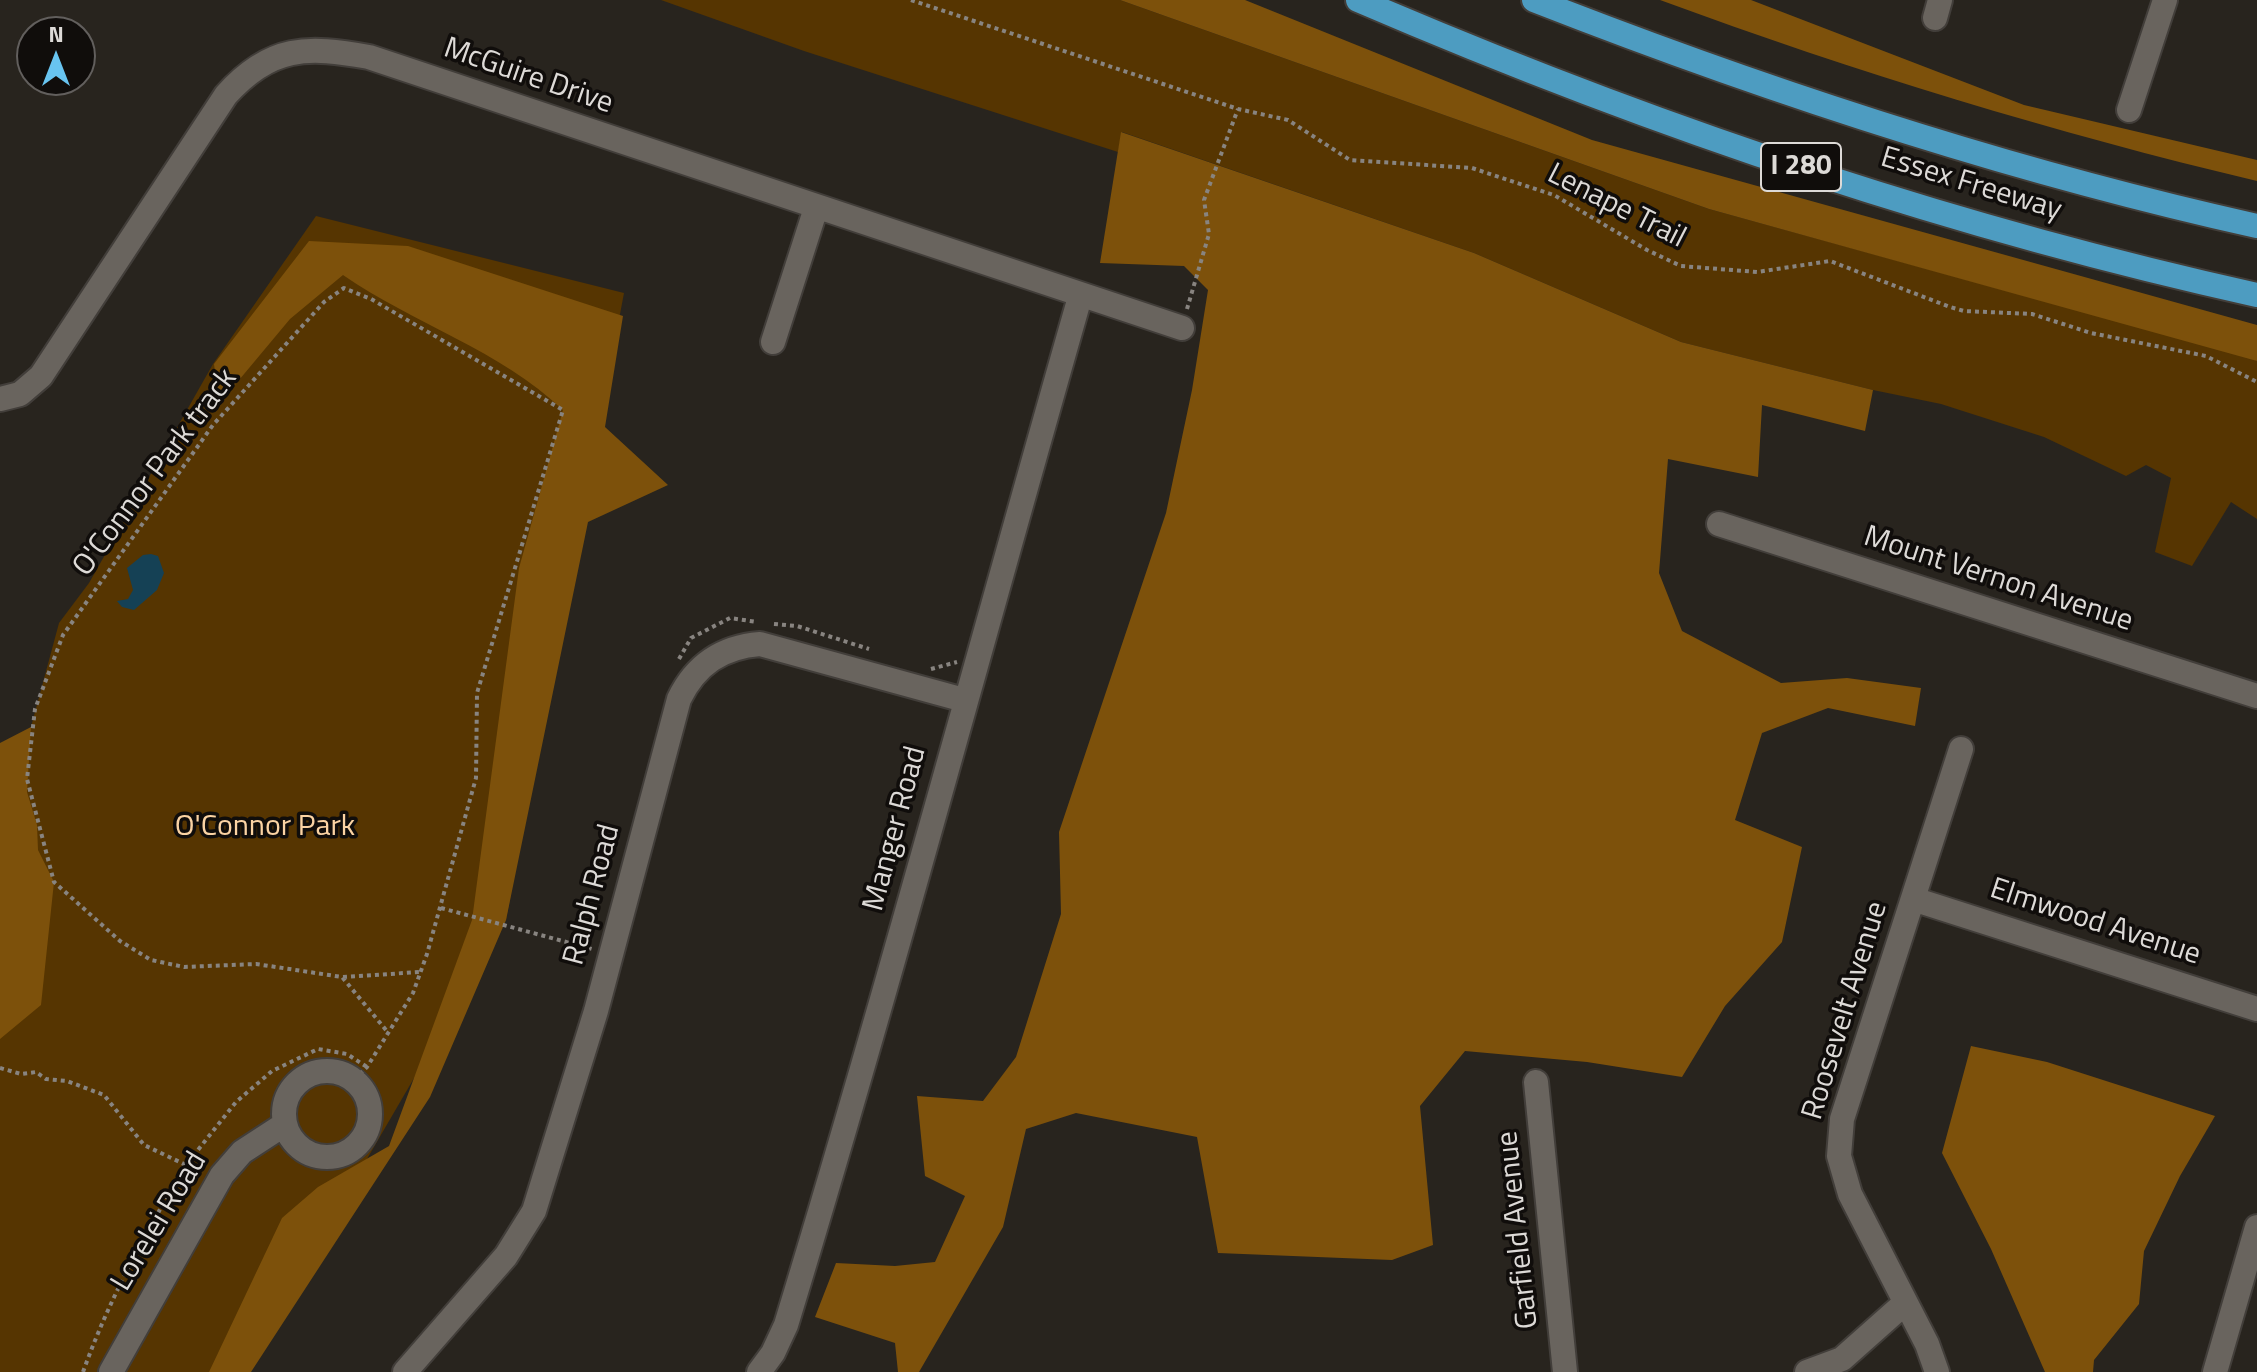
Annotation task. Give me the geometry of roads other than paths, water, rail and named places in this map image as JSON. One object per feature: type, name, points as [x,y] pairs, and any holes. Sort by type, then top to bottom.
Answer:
[{"type":"highway","name":"Essex Freeway","points":[[1358,0],[1550,77],[1794,165],[2061,245],[2257,295]]},
{"type":"highway","name":"Essex Freeway","points":[[1534,0],[1761,85],[1933,140],[2182,209],[2257,226]]},
{"type":"street","points":[[2129,110],[2165,0]]},
{"type":"street","name":"McGuire Drive","points":[[0,399],[20,394],[41,376],[226,95],[243,76],[295,50],[322,49],[369,57],[1080,297],[1182,328]]},
{"type":"street","points":[[773,342],[816,208]]},
{"type":"street","name":"Manger Road","points":[[759,1372],[773,1353],[786,1325],[874,1035],[964,700],[1080,297]]},
{"type":"street","name":"Mount Vernon Avenue","points":[[1719,524],[2257,696]]},
{"type":"street","name":"Ralph Road","points":[[405,1372],[506,1256],[534,1211],[596,1011],[679,699],[697,670],[726,650],[760,644],[964,700]]},
{"type":"street","name":"Roosevelt Avenue","points":[[1937,1372],[1850,1194],[1839,1156],[1842,1119],[1961,749]]},
{"type":"street","name":"Elmwood Avenue","points":[[1913,899],[2257,1009]]},
{"type":"street","points":[[329,1071],[360,1074],[370,1113],[363,1137],[344,1153],[320,1156],[308,1152],[290,1136],[285,1124],[287,1098],[303,1078],[329,1071]]},
{"type":"street","name":"Garfield Avenue","points":[[1536,1082],[1565,1372]]},
{"type":"street","name":"Lorelei Road","points":[[111,1372],[222,1175],[242,1152],[285,1124]]},
{"type":"street","points":[[2215,1372],[2257,1227]]},
{"type":"street","points":[[1807,1372],[1842,1359],[1905,1303]]},
{"type":"water","points":[[143,555],[158,556],[164,573],[157,590],[134,610],[122,607],[117,601],[128,599],[133,590],[127,568]]},
{"type":"park label","name":"O'Connor Park","points":[[265,828]]}]
